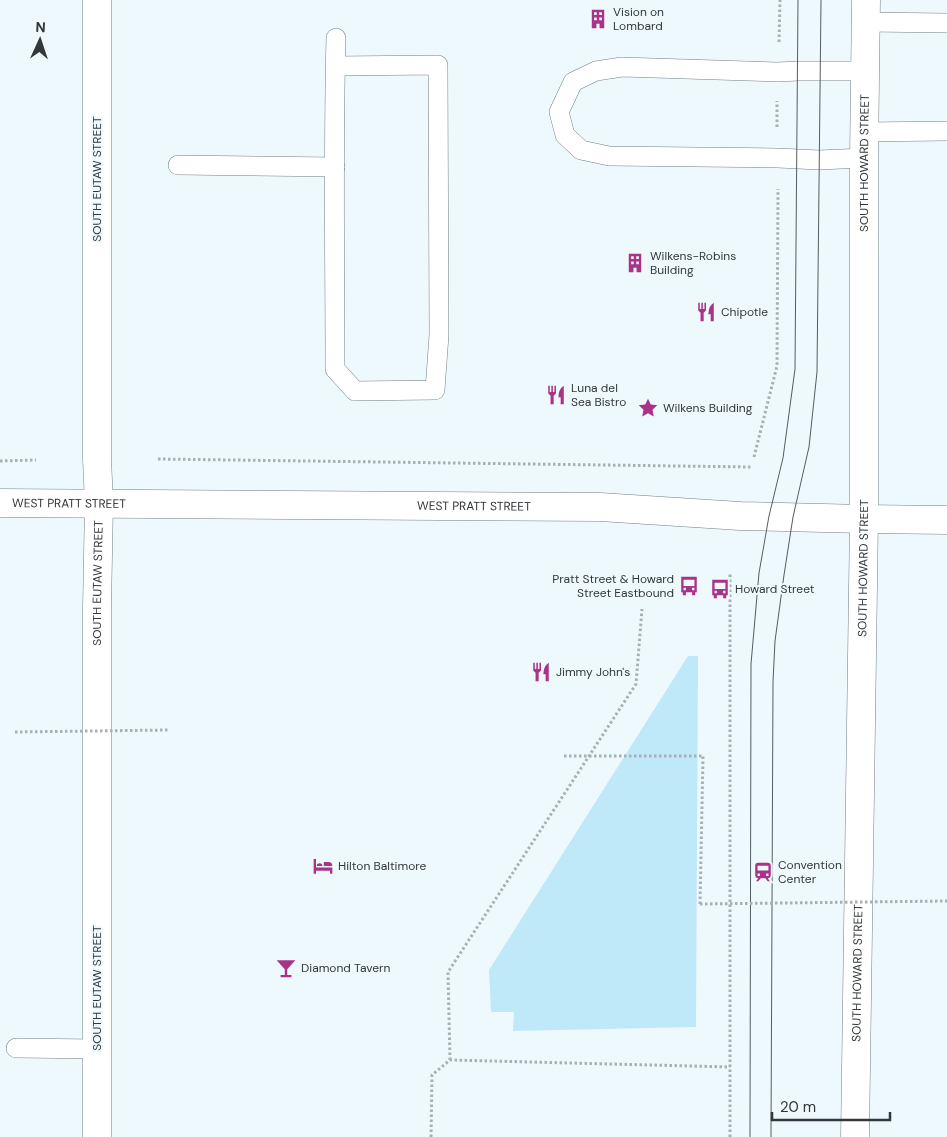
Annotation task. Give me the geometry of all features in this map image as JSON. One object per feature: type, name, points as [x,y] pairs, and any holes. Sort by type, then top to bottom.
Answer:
[{"type":"main road","name":"SOUTH EUTAW STREET","points":[[97,0],[97,459],[99,503],[97,599],[97,1137]]},
{"type":"main road","name":"SOUTH HOWARD STREET","points":[[855,1137],[864,520],[866,11]]},
{"type":"main road","name":"WEST PRATT STREET","points":[[0,504],[600,507],[740,516],[864,520],[947,520]]},
{"type":"lane","points":[[866,11],[947,23]]},
{"type":"lane","points":[[335,66],[438,65],[439,335],[435,390],[355,391],[335,369],[335,66],[336,38]]},
{"type":"lane","points":[[865,71],[798,70],[778,72],[622,67],[596,71],[573,82],[560,112],[565,135],[581,150],[609,156],[819,160],[864,145],[947,131]]},
{"type":"lane","points":[[178,165],[335,167]]},
{"type":"lane","points":[[16,1048],[97,1049]]},
{"type":"path","points":[[754,457],[777,366],[777,135],[780,0]]},
{"type":"path","points":[[158,459],[751,467]]},
{"type":"path","points":[[0,462],[36,460]]},
{"type":"path","points":[[730,573],[730,1137]]},
{"type":"path","points":[[450,1060],[448,972],[636,684],[642,609]]},
{"type":"path","points":[[15,732],[168,730]]},
{"type":"path","points":[[564,756],[704,756],[700,904],[947,901]]},
{"type":"path","points":[[431,1137],[432,1075],[450,1060],[730,1068]]},
{"type":"shaded area","points":[[688,656],[698,656],[696,1027],[513,1031],[514,1012],[491,1012],[489,970]]},
{"type":"tram line","points":[[750,1137],[751,664],[759,573],[769,516],[783,458],[795,369],[798,0]]},
{"type":"tram line","points":[[771,1137],[773,682],[775,641],[784,575],[793,517],[809,447],[817,372],[821,0]]},
{"type":"place","name":"Vision on Lombard","points":[[598,19]]},
{"type":"place","name":"Wilkens-Robins Building","points":[[635,263]]},
{"type":"place","name":"Chipotle","points":[[706,312]]},
{"type":"place","name":"Luna del Sea Bistro","points":[[556,395]]},
{"type":"place","name":"Wilkens Building","points":[[648,408]]},
{"type":"place","name":"Pratt Street & Howard Street Eastbound","points":[[689,586]]},
{"type":"place","name":"Howard Street","points":[[720,589]]},
{"type":"place","name":"Jimmy John's","points":[[541,672]]},
{"type":"place","name":"Hilton Baltimore","points":[[323,866]]},
{"type":"place","name":"Convention Center","points":[[763,872]]},
{"type":"place","name":"Diamond Tavern","points":[[286,968]]}]
